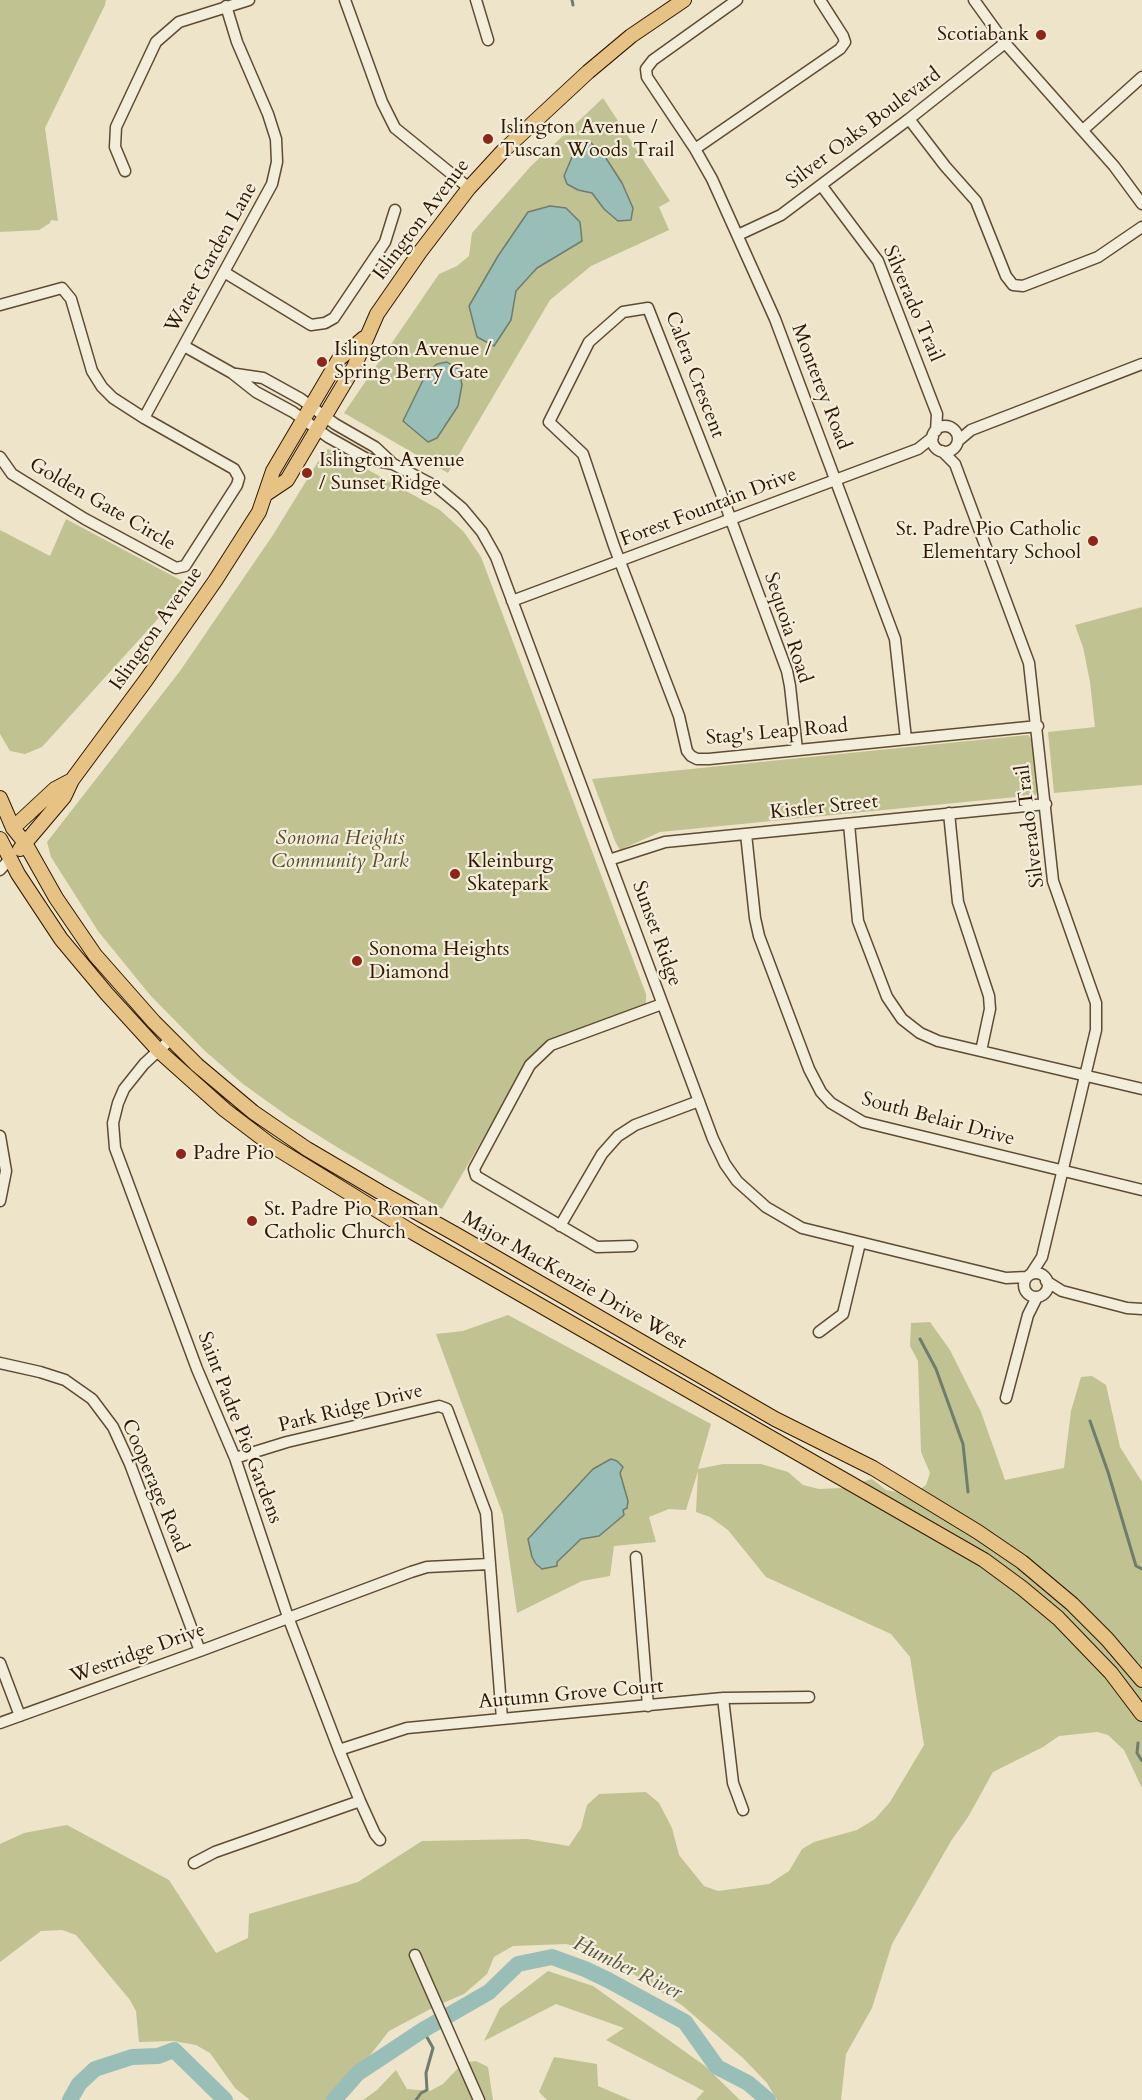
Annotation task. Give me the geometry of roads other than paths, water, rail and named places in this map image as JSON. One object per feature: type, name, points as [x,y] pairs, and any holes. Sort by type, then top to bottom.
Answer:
[{"type":"main road","name":"Islington Avenue","points":[[266,494],[287,480],[354,367],[377,314],[469,188],[503,151],[588,72],[631,36],[684,0]]},
{"type":"main road","name":"Islington Avenue","points":[[10,859],[64,797],[72,780],[215,581],[259,512],[273,471],[339,360],[368,334]]},
{"type":"main road","name":"Islington Avenue","points":[[14,828],[55,789],[72,780]]},
{"type":"main road","name":"Major MacKenzie Drive West","points":[[0,798],[14,828],[56,898],[95,955],[171,1039],[210,1077],[245,1106],[325,1160],[775,1419],[873,1468],[978,1532],[1022,1562],[1072,1604],[1107,1639],[1142,1680]]},
{"type":"main road","name":"Major MacKenzie Drive West","points":[[1,843],[61,939],[121,1011],[159,1051],[225,1110],[305,1166],[414,1233],[984,1560],[1058,1618],[1111,1673],[1142,1714]]},
{"type":"street","points":[[125,171],[115,147],[116,127],[156,42],[178,22],[249,0]]},
{"type":"street","points":[[345,0],[374,82],[395,128],[469,188]]},
{"type":"street","points":[[476,0],[488,40]]},
{"type":"street","name":"Monterey Road","points":[[737,0],[687,34],[653,60],[646,69],[650,83],[695,149],[712,179],[775,319],[895,639],[906,739]]},
{"type":"street","points":[[695,149],[840,49],[845,42],[843,36],[820,0]]},
{"type":"street","points":[[974,0],[1005,43],[1114,166],[1142,204]]},
{"type":"street","name":"Water Garden Lane","points":[[144,418],[272,184],[277,162],[276,139],[268,114],[237,42],[226,6]]},
{"type":"street","name":"Silver Oaks Boulevard","points":[[738,235],[781,215],[909,119],[1005,43]]},
{"type":"street","points":[[1083,130],[1142,77]]},
{"type":"street","points":[[909,119],[975,201],[1006,276],[1013,285],[1023,286],[1098,257],[1142,228]]},
{"type":"street","name":"Silverado Trail","points":[[821,185],[878,261],[937,414],[951,428]]},
{"type":"street","points":[[224,272],[311,325],[325,323],[334,318],[385,242],[395,210]]},
{"type":"street","name":"Golden Gate Circle","points":[[0,305],[62,288],[71,299],[92,371],[102,387],[113,398],[144,418],[234,469],[239,478],[237,485],[185,566],[176,568],[85,519],[12,474],[0,457]]},
{"type":"street","name":"Calera Crescent","points":[[620,561],[583,454],[549,422],[589,342],[623,312],[648,308],[731,519]]},
{"type":"street","points":[[184,346],[232,373]]},
{"type":"street","points":[[970,430],[942,427],[934,434],[934,444],[940,450],[950,451],[970,430],[1142,364]]},
{"type":"street","name":"Sunset Ridge","points":[[232,373],[263,378],[375,447],[393,464],[436,487],[468,513],[490,546],[720,1155],[737,1181],[774,1213],[795,1224],[860,1243],[1006,1278],[1033,1294]]},
{"type":"street","name":"Sunset Ridge","points":[[232,373],[256,392],[367,459],[393,464]]},
{"type":"street","name":"Silverado Trail","points":[[934,434],[937,414]]},
{"type":"street","points":[[951,428],[957,434],[957,443]]},
{"type":"street","name":"Forest Fountain Drive","points":[[512,601],[918,449],[934,434]]},
{"type":"street","name":"Silverado Trail","points":[[957,443],[955,464],[1029,663],[1038,726],[1053,881],[1096,1003],[1096,1030],[1042,1257],[1045,1279]]},
{"type":"street","name":"Forest Fountain Drive","points":[[918,449],[940,450]]},
{"type":"street","name":"Silverado Trail","points":[[940,450],[955,464]]},
{"type":"street","name":"Sequoia Road","points":[[731,519],[787,671],[797,750]]},
{"type":"street","name":"Stag's Leap Road","points":[[620,561],[679,717],[687,751],[697,759],[1038,726]]},
{"type":"street","name":"Kistler Street","points":[[609,860],[658,843],[1046,804]]},
{"type":"street","points":[[949,813],[958,902],[989,996],[990,1009],[981,1051]]},
{"type":"street","points":[[849,824],[858,921],[887,998],[902,1019],[920,1033],[938,1041],[1142,1089]]},
{"type":"street","name":"Islington Avenue","points":[[1,843],[14,828]]},
{"type":"street","name":"South Belair Drive","points":[[746,834],[759,936],[809,1070],[821,1092],[831,1103],[863,1122],[1142,1190]]},
{"type":"street","name":"Islington Avenue","points":[[0,870],[10,859]]},
{"type":"street","points":[[632,1246],[597,1247],[476,1176],[474,1169],[530,1065],[551,1045],[662,1004]]},
{"type":"street","name":"Saint Padre Pio Gardens","points":[[171,1039],[144,1064],[124,1089],[114,1116],[113,1139],[120,1165],[197,1369],[235,1458],[288,1617],[360,1801],[380,1840]]},
{"type":"street","points":[[560,1226],[602,1154],[618,1136],[635,1125],[699,1101]]},
{"type":"street","points":[[0,1136],[6,1171],[0,1201]]},
{"type":"street","points":[[819,1332],[843,1314],[860,1243]]},
{"type":"street","name":"Silverado Trail","points":[[1029,1276],[1042,1257]]},
{"type":"street","points":[[1006,1398],[1033,1294],[1024,1281],[1029,1276],[1036,1274],[1062,1291],[1126,1308],[1142,1309]]},
{"type":"street","name":"Sunset Ridge","points":[[1006,1278],[1029,1276]]},
{"type":"street","points":[[1033,1294],[1047,1289],[1045,1279]]},
{"type":"street","points":[[1033,1294],[1062,1291]]},
{"type":"street","name":"Cooperage Road","points":[[0,1363],[66,1380],[92,1399],[113,1427],[130,1464],[200,1651]]},
{"type":"street","name":"Park Ridge Drive","points":[[235,1458],[287,1442],[439,1406],[447,1409],[486,1513],[502,1719]]},
{"type":"street","points":[[636,1557],[648,1706]]},
{"type":"street","name":"Westridge Drive","points":[[0,1723],[427,1567],[489,1564]]},
{"type":"street","points":[[0,1663],[20,1716]]},
{"type":"street","name":"Autumn Grove Court","points":[[339,1750],[407,1728],[723,1698],[809,1697]]},
{"type":"street","points":[[723,1698],[733,1783],[742,1810]]},
{"type":"street","points":[[194,1863],[215,1852],[360,1801]]},
{"type":"street","points":[[415,1955],[479,2100]]},
{"type":"water","points":[[590,142],[604,155],[622,183],[633,208],[631,220],[618,221],[604,209],[592,193],[578,190],[567,184],[564,176],[572,157]]},
{"type":"water","points":[[550,206],[566,208],[580,222],[582,241],[537,268],[516,291],[511,320],[494,346],[477,337],[469,306],[498,256],[528,212]]},
{"type":"water","points":[[447,362],[459,370],[462,385],[458,406],[437,438],[428,442],[403,421],[427,372],[437,364]]},
{"type":"water","points":[[611,1459],[623,1467],[620,1473],[628,1501],[627,1508],[623,1510],[624,1515],[599,1536],[581,1539],[557,1562],[557,1566],[542,1569],[532,1557],[528,1539],[593,1469]]},
{"type":"waterway","points":[[572,0],[573,5]]},
{"type":"waterway","points":[[920,1339],[936,1369],[963,1444],[968,1492]]},
{"type":"waterway","points":[[1090,1421],[1136,1566],[1142,1569]]},
{"type":"waterway","points":[[1138,1743],[1137,1753],[1142,1761]]},
{"type":"waterway","name":"Humber River","points":[[334,2100],[358,2073],[423,2030],[489,1992],[518,1964],[552,1957],[608,1980],[685,2022],[717,2067],[748,2083],[768,2100]]},
{"type":"waterway","points":[[416,2100],[421,2093],[427,2090],[426,2073],[433,2048],[423,2030]]},
{"type":"waterway","name":"Humber River","points":[[70,2100],[79,2084],[95,2069],[132,2057],[158,2056],[174,2050],[225,2100]]},
{"type":"place","name":"Scotiabank","points":[[1041,35]]},
{"type":"place","name":"Islington Avenue / Tuscan Woods Trail","points":[[488,139]]},
{"type":"place","name":"Islington Avenue / Spring Berry Gate","points":[[322,362]]},
{"type":"place","name":"Islington Avenue / Sunset Ridge","points":[[307,473]]},
{"type":"place","name":"St. Padre Pio Catholic Elementary School","points":[[1093,541]]},
{"type":"place","name":"Kleinburg Skatepark","points":[[455,874]]},
{"type":"place","name":"Sonoma Heights Diamond","points":[[357,961]]},
{"type":"place","name":"Padre Pio","points":[[181,1154]]},
{"type":"place","name":"St. Padre Pio Roman Catholic Church","points":[[252,1221]]},
{"type":"park label","name":"Sonoma Heights Community Park","points":[[340,850]]}]
